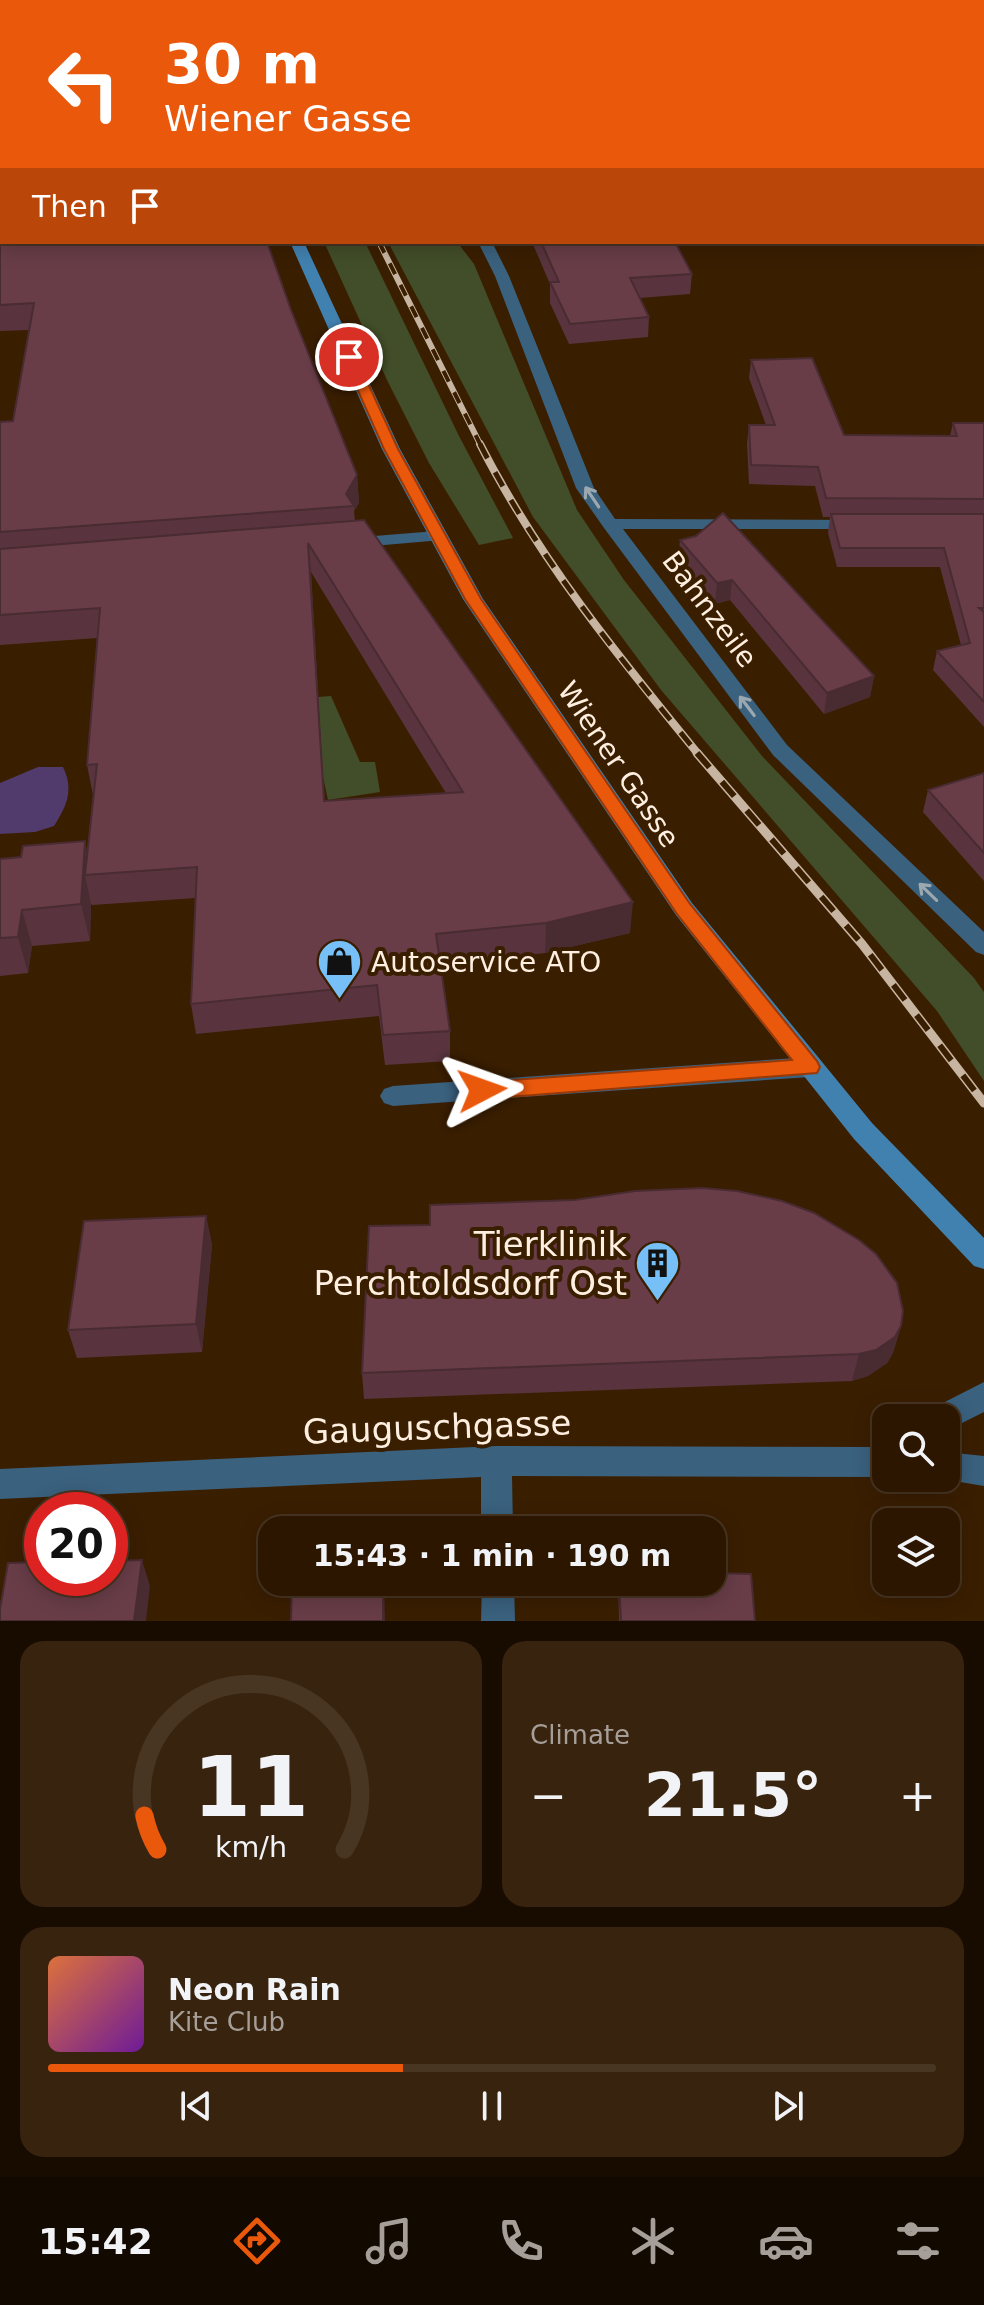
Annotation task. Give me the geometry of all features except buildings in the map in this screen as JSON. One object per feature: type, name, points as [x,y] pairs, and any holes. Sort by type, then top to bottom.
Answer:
[{"type":"main road","name":"Wiener Gasse","points":[[298,244],[391,449],[473,599],[684,909],[863,1131],[984,1257]]},
{"type":"street","name":"Bahnzeile","points":[[486,244],[502,276],[585,488],[610,524],[780,750],[984,946]]},
{"type":"street","points":[[610,524],[876,524]]},
{"type":"street","points":[[332,544],[436,536]]},
{"type":"street","points":[[393,1096],[810,1067]]},
{"type":"street","points":[[960,1409],[984,1396]]},
{"type":"street","name":"Gauguschgasse","points":[[0,1484],[496,1461],[872,1459]]},
{"type":"street","points":[[496,1461],[497,1516]]},
{"type":"street","points":[[960,1468],[984,1471]]},
{"type":"street","points":[[498,1596],[498,1621]]},
{"type":"green space","points":[[325,244],[366,244],[459,436],[513,538],[479,545],[429,463]]},
{"type":"green space","points":[[389,244],[459,244],[474,264],[577,510],[624,580],[762,756],[984,992],[984,1081],[937,1011],[661,690],[533,517]]},
{"type":"green space","points":[[331,696],[360,762],[375,762],[380,792],[328,800],[323,777],[318,697]]},
{"type":"shaded area","points":[[38,767],[63,767],[68,790],[59,818],[54,826],[35,832],[0,834],[0,783]]},
{"type":"railway","points":[[380,244],[480,444]]},
{"type":"railway","points":[[480,444],[553,566],[609,643],[699,755]]},
{"type":"railway","points":[[697,753],[862,944],[984,1103]]},
{"type":"place","name":"Autoservice ATO","points":[[340,1001]]},
{"type":"place","name":"Tierklinik Perchtoldsdorf Ost","points":[[658,1303]]},
{"type":"route","points":[[349,357],[391,449],[473,599],[684,909],[810,1067],[482,1090]]}]
